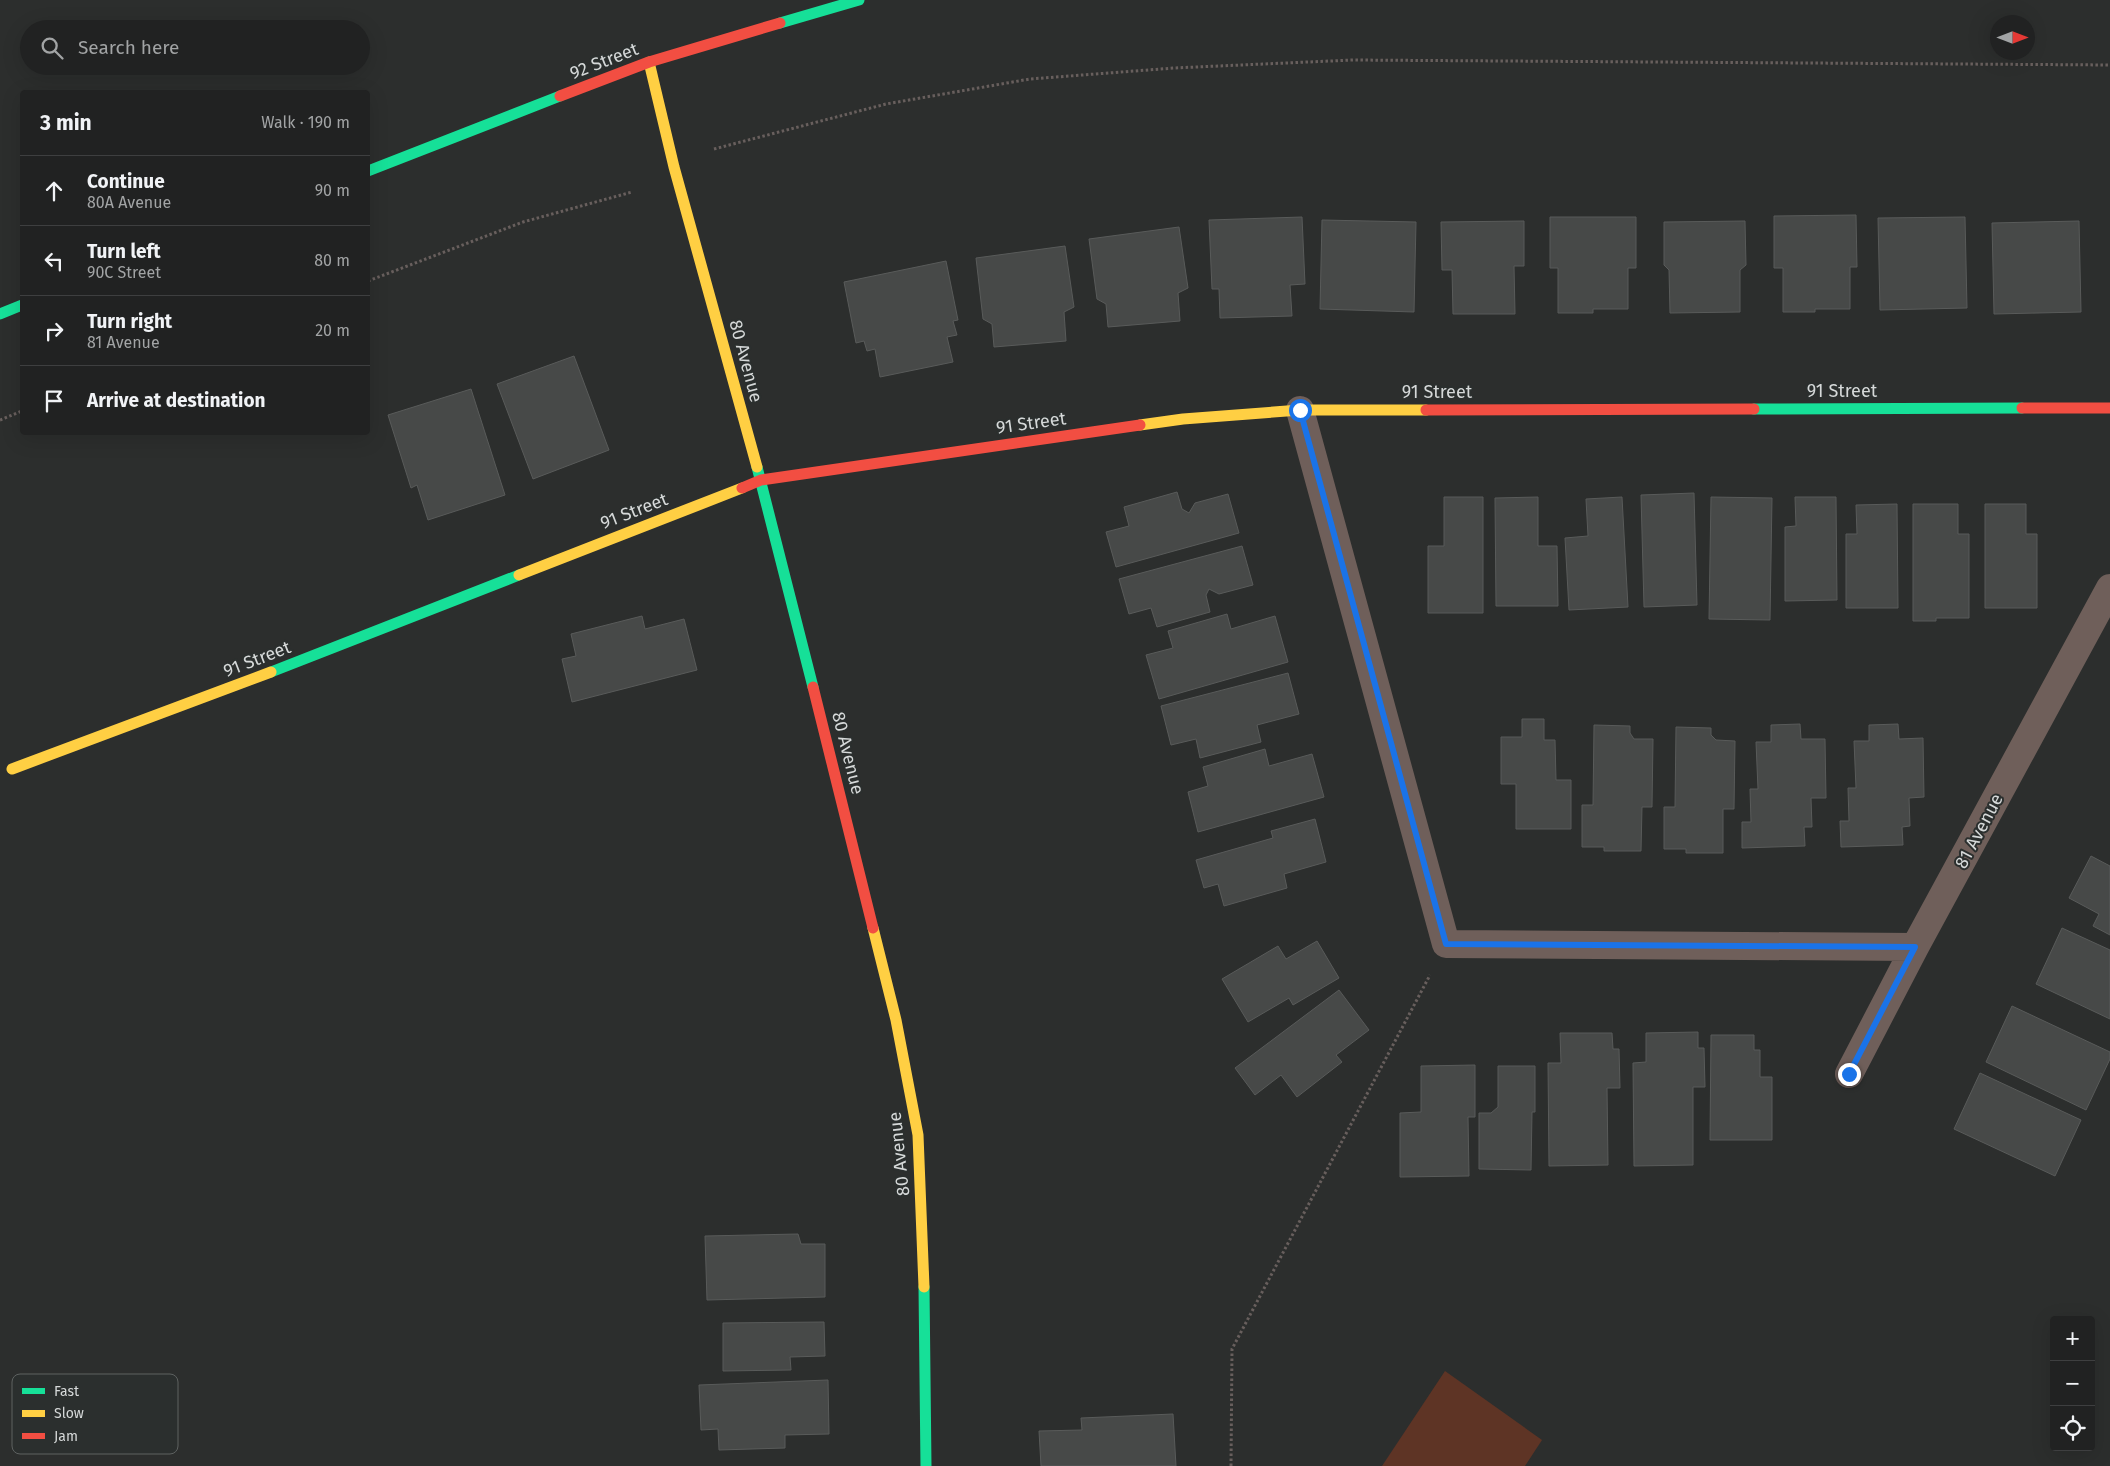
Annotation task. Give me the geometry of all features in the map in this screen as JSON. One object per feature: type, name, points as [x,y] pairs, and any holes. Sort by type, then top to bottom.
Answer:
[{"type":"street","name":"92 Street","points":[[370,170],[649,62],[859,0]]},
{"type":"street","name":"80 Avenue","points":[[649,62],[674,167],[761,480],[896,1020],[918,1135],[924,1249],[926,1466]]},
{"type":"street","points":[[0,314],[20,306]]},
{"type":"street","name":"91 Street","points":[[12,769],[231,688],[761,480],[1183,418],[1300,410],[2110,408]]},
{"type":"street","points":[[1300,410],[1446,944],[1915,947]]},
{"type":"street","name":"81 Avenue","points":[[1849,1074],[1915,947],[2110,588]]},
{"type":"path","points":[[714,149],[895,102],[1030,79],[1174,68],[1352,60],[2110,65]]},
{"type":"path","points":[[370,280],[524,222],[632,192]]},
{"type":"path","points":[[0,420],[20,412]]},
{"type":"path","points":[[1230,1466],[1232,1348],[1446,944]]},
{"type":"shaded area","points":[[1445,1371],[1542,1440],[1525,1466],[1382,1466]]},
{"type":"building","points":[[1856,215],[1857,267],[1850,267],[1850,309],[1815,309],[1815,312],[1783,312],[1783,268],[1774,268],[1774,216]]},
{"type":"building","points":[[1302,217],[1305,284],[1290,285],[1292,316],[1220,318],[1219,289],[1212,289],[1209,220]]},
{"type":"building","points":[[1550,217],[1636,217],[1636,268],[1628,268],[1628,309],[1593,309],[1593,313],[1558,313],[1558,268],[1550,268]]},
{"type":"building","points":[[1965,217],[1967,308],[1880,310],[1878,218]]},
{"type":"building","points":[[1322,220],[1416,222],[1414,312],[1320,309]]},
{"type":"building","points":[[1524,221],[1524,266],[1514,266],[1515,314],[1453,314],[1452,270],[1442,270],[1441,222]]},
{"type":"building","points":[[1745,221],[1746,265],[1740,270],[1740,312],[1670,313],[1669,270],[1664,265],[1664,222]]},
{"type":"building","points":[[2079,221],[2081,312],[1994,314],[1992,223]]},
{"type":"building","points":[[1179,227],[1188,288],[1178,293],[1180,321],[1108,327],[1106,304],[1097,299],[1089,239]]},
{"type":"building","points":[[1065,246],[1074,307],[1064,312],[1066,341],[994,347],[992,324],[983,319],[976,258]]},
{"type":"building","points":[[946,261],[958,320],[953,321],[957,335],[947,337],[953,362],[880,377],[875,349],[867,351],[864,341],[856,343],[844,282]]},
{"type":"building","points":[[574,356],[609,450],[533,479],[497,384]]},
{"type":"building","points":[[471,389],[505,495],[428,520],[417,485],[411,488],[388,415]]},
{"type":"building","points":[[1177,492],[1182,509],[1189,513],[1195,503],[1228,494],[1239,533],[1116,567],[1106,532],[1129,526],[1124,507]]},
{"type":"building","points":[[1694,493],[1697,605],[1644,607],[1641,495]]},
{"type":"building","points":[[1444,497],[1483,497],[1483,613],[1428,613],[1428,546],[1444,546]]},
{"type":"building","points":[[1538,497],[1538,546],[1557,546],[1558,606],[1496,606],[1495,498]]},
{"type":"building","points":[[1622,497],[1628,607],[1569,610],[1565,538],[1588,536],[1586,499]]},
{"type":"building","points":[[1711,497],[1772,498],[1770,620],[1709,619]]},
{"type":"building","points":[[1795,497],[1836,497],[1837,600],[1785,601],[1785,527],[1796,526]]},
{"type":"building","points":[[1897,504],[1898,608],[1846,608],[1846,534],[1857,534],[1856,505]]},
{"type":"building","points":[[1913,504],[1958,504],[1958,534],[1969,534],[1969,618],[1936,618],[1936,621],[1913,621]]},
{"type":"building","points":[[1985,504],[2026,504],[2026,534],[2037,534],[2037,608],[1985,608]]},
{"type":"building","points":[[1242,546],[1253,585],[1219,594],[1209,589],[1206,595],[1210,612],[1157,627],[1151,608],[1129,614],[1119,579]]},
{"type":"building","points":[[1227,614],[1231,629],[1275,616],[1288,662],[1159,699],[1146,655],[1173,648],[1168,631]]},
{"type":"building","points":[[642,616],[645,629],[684,619],[697,670],[572,702],[562,659],[576,656],[571,634]]},
{"type":"building","points":[[1288,673],[1299,714],[1257,725],[1261,742],[1200,758],[1196,739],[1171,745],[1161,706]]},
{"type":"building","points":[[1522,719],[1544,719],[1544,740],[1555,740],[1556,780],[1571,780],[1571,829],[1516,829],[1516,784],[1501,784],[1501,737],[1522,737]]},
{"type":"building","points":[[1800,724],[1801,739],[1825,739],[1826,798],[1811,798],[1812,827],[1804,827],[1805,846],[1742,848],[1742,822],[1751,822],[1750,789],[1758,789],[1756,742],[1771,742],[1771,725]]},
{"type":"building","points":[[1898,724],[1899,739],[1923,738],[1924,797],[1909,798],[1910,826],[1902,827],[1903,845],[1841,847],[1840,821],[1849,821],[1848,788],[1856,788],[1854,741],[1869,741],[1869,725]]},
{"type":"building","points":[[1594,725],[1630,726],[1630,733],[1634,739],[1653,739],[1652,807],[1642,807],[1641,851],[1604,851],[1604,847],[1582,847],[1582,805],[1593,805]]},
{"type":"building","points":[[1676,727],[1711,728],[1711,735],[1716,740],[1735,741],[1734,809],[1723,809],[1723,853],[1686,853],[1686,849],[1664,849],[1664,807],[1675,807]]},
{"type":"building","points":[[1265,749],[1269,766],[1312,754],[1324,797],[1198,832],[1188,792],[1208,786],[1203,767]]},
{"type":"building","points":[[1315,819],[1326,862],[1284,874],[1287,888],[1224,906],[1218,884],[1204,888],[1196,860],[1273,838],[1271,831]]},
{"type":"building","points":[[2091,856],[2110,866],[2110,935],[2093,926],[2099,914],[2069,898]]},
{"type":"building","points":[[2062,928],[2110,950],[2110,1019],[2036,984]]},
{"type":"building","points":[[1317,941],[1339,978],[1293,1005],[1289,998],[1248,1022],[1222,979],[1278,946],[1286,959]]},
{"type":"building","points":[[1339,990],[1369,1030],[1336,1055],[1342,1062],[1297,1097],[1281,1075],[1255,1095],[1235,1068]]},
{"type":"building","points":[[2012,1006],[2110,1052],[2110,1059],[2086,1110],[1986,1062]]},
{"type":"building","points":[[1698,1032],[1698,1048],[1704,1048],[1705,1087],[1693,1087],[1693,1165],[1634,1166],[1633,1063],[1646,1062],[1646,1033]]},
{"type":"building","points":[[1560,1033],[1612,1033],[1613,1049],[1619,1049],[1620,1088],[1607,1088],[1608,1165],[1549,1166],[1548,1063],[1561,1063]]},
{"type":"building","points":[[1711,1035],[1754,1035],[1754,1050],[1760,1050],[1760,1077],[1772,1077],[1772,1140],[1710,1140]]},
{"type":"building","points":[[1475,1065],[1475,1117],[1468,1117],[1469,1176],[1400,1177],[1400,1113],[1421,1112],[1421,1066]]},
{"type":"building","points":[[1498,1066],[1535,1066],[1535,1112],[1532,1112],[1531,1170],[1479,1169],[1479,1113],[1491,1113],[1498,1107]]},
{"type":"building","points":[[1980,1073],[2081,1120],[2055,1176],[1954,1129]]},
{"type":"building","points":[[798,1234],[801,1244],[825,1244],[825,1297],[707,1300],[705,1236]]},
{"type":"building","points":[[824,1322],[825,1356],[790,1357],[791,1370],[723,1371],[723,1323]]},
{"type":"building","points":[[828,1380],[829,1434],[785,1435],[785,1448],[719,1450],[718,1429],[701,1430],[699,1385]]},
{"type":"building","points":[[1173,1414],[1176,1466],[1041,1466],[1039,1431],[1082,1430],[1081,1418]]},
{"type":"traffic: fast","points":[[780,23],[859,0]]},
{"type":"traffic: fast","points":[[370,170],[560,96]]},
{"type":"traffic: fast","points":[[0,314],[20,306]]},
{"type":"traffic: fast","points":[[1754,409],[2022,408]]},
{"type":"traffic: fast","points":[[757,467],[813,687]]},
{"type":"traffic: fast","points":[[271,672],[519,575]]},
{"type":"traffic: fast","points":[[924,1287],[926,1466]]},
{"type":"traffic: slow","points":[[649,62],[674,167],[757,467]]},
{"type":"traffic: slow","points":[[1140,425],[1183,419],[1300,410],[1426,410]]},
{"type":"traffic: slow","points":[[519,575],[742,488]]},
{"type":"traffic: slow","points":[[12,769],[271,672]]},
{"type":"traffic: slow","points":[[873,928],[896,1020],[918,1135],[924,1287]]},
{"type":"traffic: jam","points":[[560,96],[649,62],[780,23]]},
{"type":"traffic: jam","points":[[2022,408],[2110,408]]},
{"type":"traffic: jam","points":[[1426,410],[1754,409]]},
{"type":"traffic: jam","points":[[742,488],[761,480],[1140,425]]},
{"type":"traffic: jam","points":[[813,687],[873,928]]},
{"type":"route","points":[[1300,410],[1446,944],[1915,947],[1849,1074]]}]
